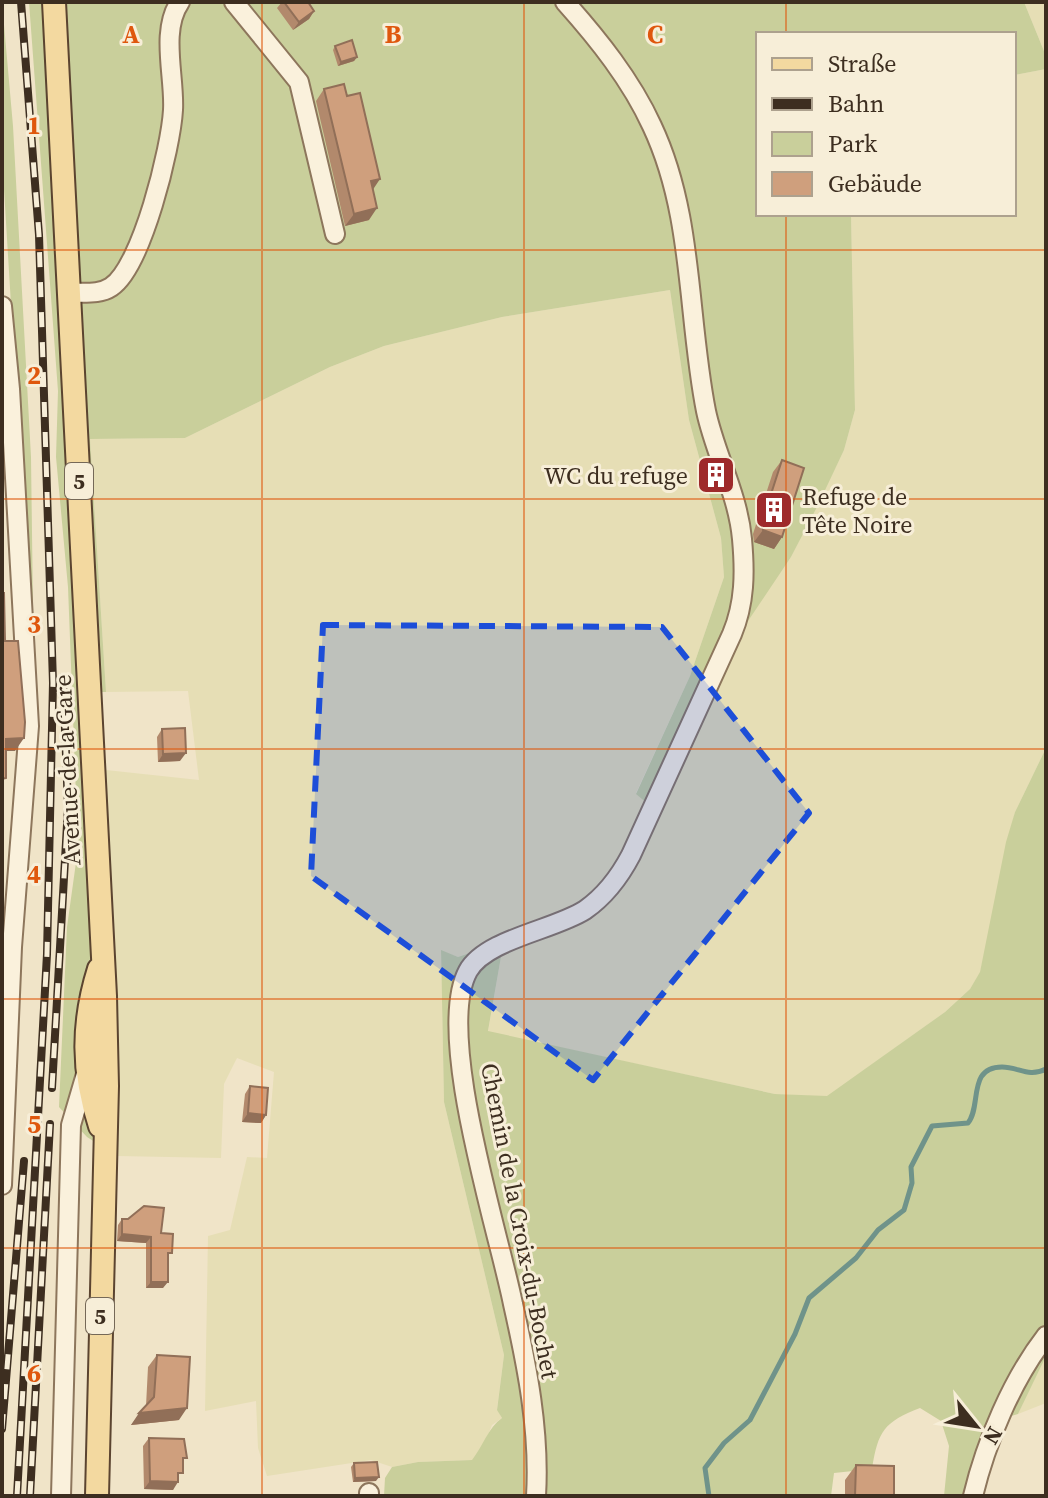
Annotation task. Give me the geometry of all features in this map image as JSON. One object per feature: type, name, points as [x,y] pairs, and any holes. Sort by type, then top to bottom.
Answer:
[{"type":"main road","name":"Avenue de la Gare","points":[[54,2],[102,960],[87,1012],[103,1137],[97,1496]]},
{"type":"street","points":[[69,293],[102,291],[111,287],[126,272],[138,245],[170,131],[173,101],[171,27],[180,2]]},
{"type":"street","points":[[234,2],[299,82],[335,234]]},
{"type":"street","name":"Chemin de la Croix-du-Bochet","points":[[536,1496],[534,1433],[526,1369],[465,1091],[463,983],[480,957],[582,912],[613,885],[634,848],[741,612],[744,578],[738,513],[706,411],[689,297],[683,217],[653,127],[628,81],[565,2]]},
{"type":"street","points":[[2,306],[9,374],[12,591],[29,726],[12,947],[2,1185]]},
{"type":"street","points":[[61,1496],[71,1125],[93,1061]]},
{"type":"street","points":[[973,1496],[999,1423],[1028,1362],[1046,1336]]},
{"type":"highlighted area","points":[[323,625],[662,627],[809,813],[593,1080],[311,876]]},
{"type":"shaded area","points":[[1024,2],[1046,2],[1046,56]]},
{"type":"shaded area","points":[[1046,69],[1046,748],[1015,812],[980,973],[970,989],[945,1012],[827,1097],[775,1094],[488,1032],[502,951],[604,902],[751,613],[791,557],[844,450],[855,410],[851,216],[1016,216],[1016,75]]},
{"type":"shaded area","points":[[670,290],[689,420],[721,538],[724,577],[690,676],[636,793],[648,803],[621,864],[596,894],[525,932],[458,957],[441,951],[444,1102],[504,1355],[497,1409],[502,1418],[492,1425],[484,1445],[472,1460],[418,1462],[392,1467],[371,1460],[267,1476],[258,1448],[256,1401],[205,1411],[208,1236],[230,1230],[247,1157],[267,1158],[274,1072],[237,1058],[224,1084],[221,1158],[117,1156],[117,1010],[106,770],[199,780],[188,691],[106,692],[90,439],[185,438],[330,367],[384,346],[502,317]]},
{"type":"shaded area","points":[[1046,1356],[1046,1403],[1018,1414],[1040,1364]]},
{"type":"green space","points":[[2,2],[13,126],[31,457],[34,684],[2,156]]},
{"type":"green space","points":[[29,2],[1024,2],[1046,56],[1046,69],[1016,75],[1016,32],[756,32],[756,216],[851,216],[855,410],[844,450],[818,505],[791,557],[744,627],[644,845],[618,886],[587,914],[502,951],[488,1031],[775,1094],[827,1096],[945,1012],[970,989],[980,972],[1015,812],[1046,748],[1046,1356],[1018,1414],[990,1422],[971,1496],[944,1496],[949,1446],[941,1421],[920,1408],[898,1418],[885,1430],[877,1445],[872,1469],[834,1473],[831,1496],[384,1496],[385,1478],[392,1467],[418,1462],[472,1460],[502,1418],[497,1410],[504,1355],[444,1102],[441,950],[458,957],[542,926],[583,905],[613,877],[648,804],[636,794],[690,676],[724,577],[721,538],[689,420],[670,290],[502,317],[384,346],[330,367],[185,438],[90,439],[106,692],[89,692],[93,771],[106,770],[117,1010],[117,1156],[87,1137],[59,1107],[67,927],[78,848],[68,587],[56,457],[58,391]]},
{"type":"building","points":[[284,2],[308,2],[314,11],[299,22]]},
{"type":"building","points":[[352,40],[357,57],[341,62],[335,46]]},
{"type":"building","points":[[344,84],[347,96],[360,93],[380,179],[371,181],[377,208],[354,214],[324,89]]},
{"type":"building","name":"Refuge de Tête Noire","points":[[782,460],[804,468],[782,537],[763,530],[762,522]]},
{"type":"building","points":[[2,593],[5,641],[18,641],[25,722],[24,738],[6,739],[6,778],[2,779]]},
{"type":"building","points":[[185,728],[186,753],[163,754],[162,729]]},
{"type":"building","points":[[250,1086],[268,1088],[266,1115],[248,1113]]},
{"type":"building","points":[[144,1206],[164,1208],[161,1233],[173,1234],[172,1253],[168,1253],[168,1282],[151,1282],[151,1237],[122,1234],[122,1219],[128,1219]]},
{"type":"building","points":[[157,1355],[190,1357],[187,1408],[139,1413],[154,1397]]},
{"type":"building","points":[[149,1438],[184,1439],[187,1458],[183,1458],[183,1473],[178,1473],[178,1482],[150,1481]]},
{"type":"building","points":[[377,1462],[379,1477],[355,1478],[354,1463]]},
{"type":"building","points":[[856,1465],[894,1466],[894,1496],[855,1496]]},
{"type":"waterway","points":[[709,1496],[705,1468],[724,1443],[750,1420],[795,1334],[809,1298],[856,1258],[878,1230],[904,1210],[912,1183],[911,1167],[932,1126],[968,1123],[980,1080],[991,1069],[1008,1067],[1034,1072],[1046,1069]]},
{"type":"railway","points":[[17,1496],[47,954],[53,683],[39,235],[21,2]]},
{"type":"railway","points":[[52,1088],[68,807],[63,677]]},
{"type":"railway","points":[[30,1496],[50,1124]]},
{"type":"railway","points":[[2,1429],[24,1161]]},
{"type":"place","name":"WC du refuge","points":[[716,475]]},
{"type":"place","name":"Refuge de Tête Noire","points":[[774,510]]}]
